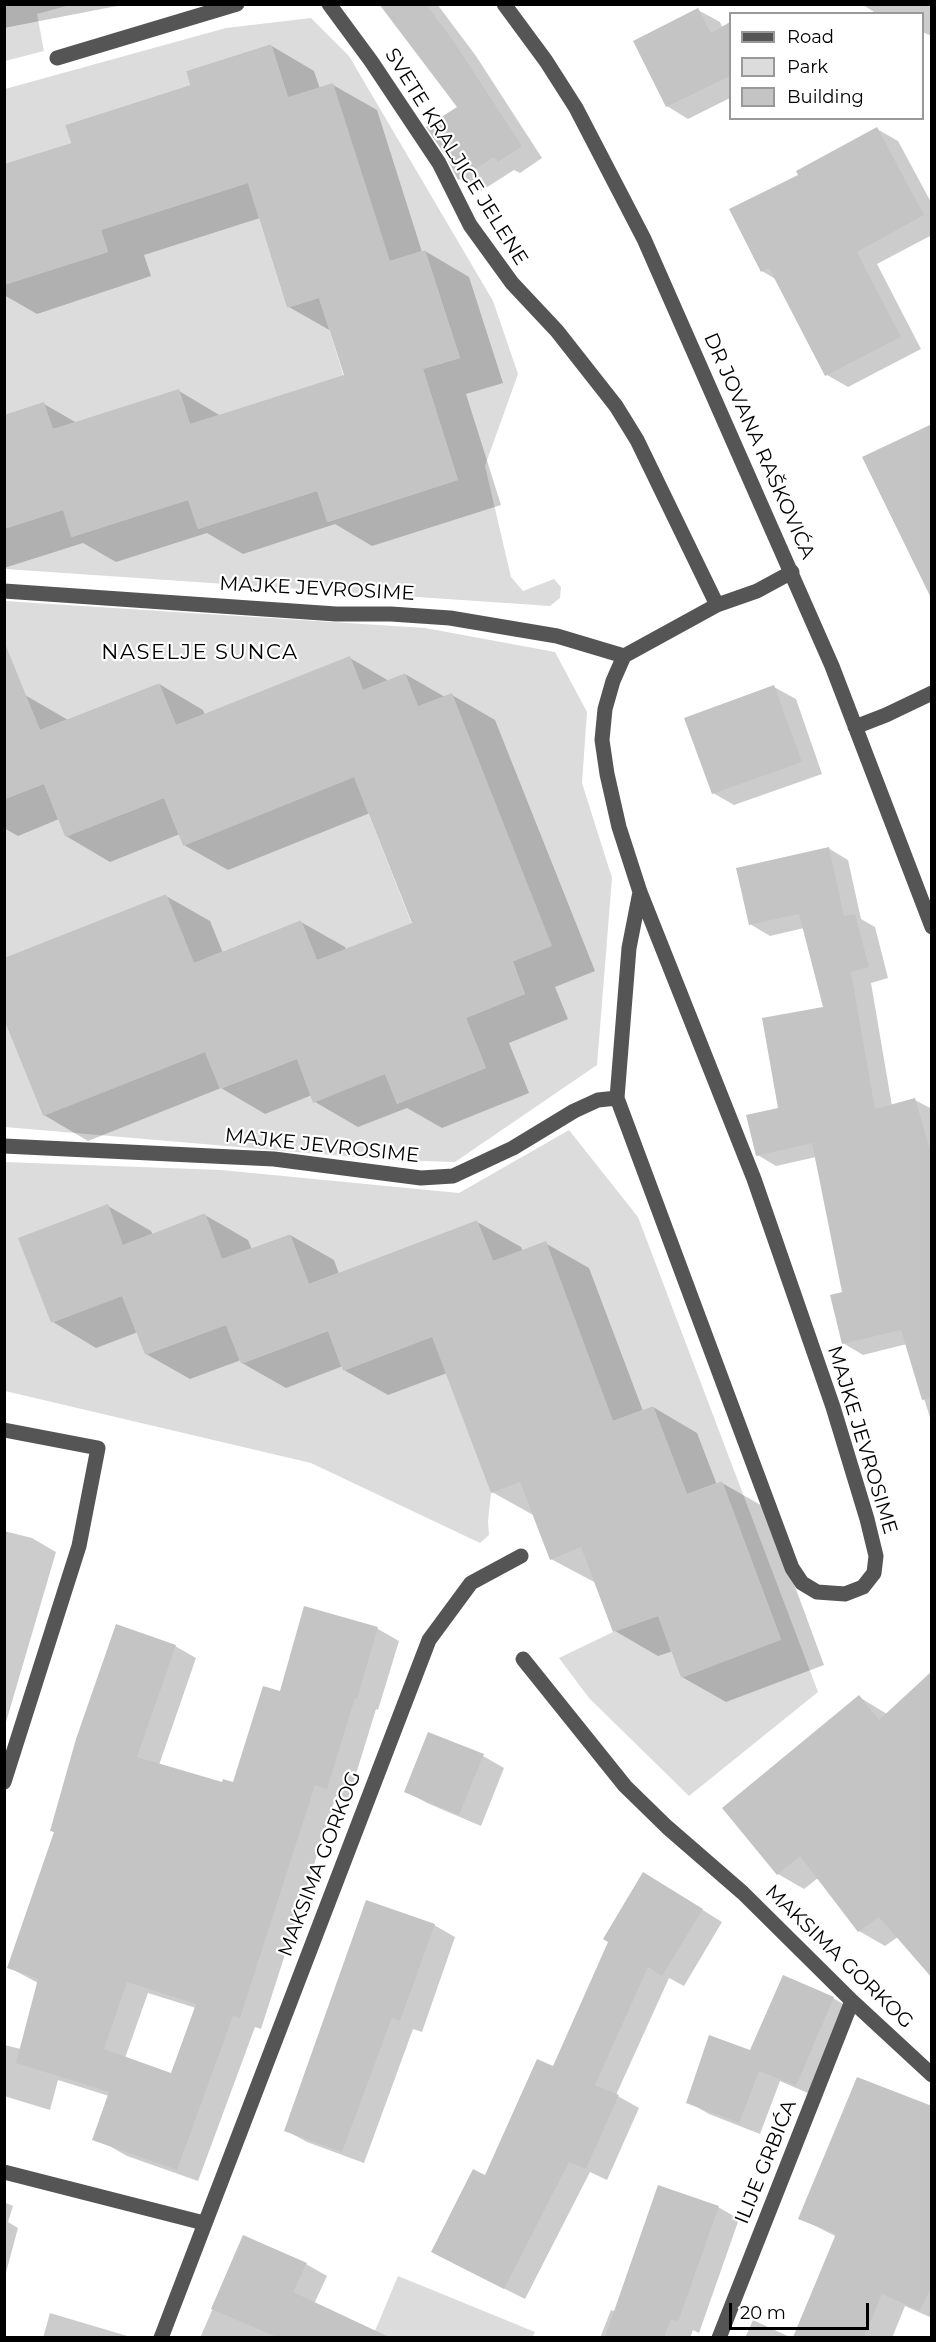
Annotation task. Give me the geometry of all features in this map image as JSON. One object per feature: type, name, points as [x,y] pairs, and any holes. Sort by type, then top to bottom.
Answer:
[{"type":"street","points":[[57,58],[237,4]]},
{"type":"street","name":"SVETE KRALJICE JELENE","points":[[329,4],[371,61],[439,164],[470,225],[512,283],[557,331],[616,406],[637,440],[717,605]]},
{"type":"street","name":"DR JOVANA RAŠKOVIĆA","points":[[504,4],[546,61],[576,108],[625,201],[832,666],[932,927]]},
{"type":"street","points":[[624,656],[717,605],[757,591],[792,572]]},
{"type":"street","name":"MAJKE JEVROSIME","points":[[4,591],[336,614],[391,614],[450,618],[557,636],[624,656],[613,681],[605,709],[602,740],[606,774],[619,827],[640,892],[754,1179],[833,1407],[867,1519],[876,1556],[874,1573],[863,1587],[845,1594],[817,1592],[802,1583],[792,1568],[617,1098],[629,948],[640,892]]},
{"type":"street","points":[[855,727],[932,693]]},
{"type":"street","name":"MAJKE JEVROSIME","points":[[4,1146],[274,1159],[421,1178],[453,1176],[513,1148],[574,1111],[598,1100],[617,1098]]},
{"type":"street","points":[[4,1431],[98,1448],[79,1546],[4,1782]]},
{"type":"street","name":"MAKSIMA GORKOG","points":[[161,2337],[429,1640],[471,1583],[521,1557]]},
{"type":"street","name":"MAKSIMA GORKOG","points":[[523,1659],[625,1786],[667,1827],[743,1893],[852,2001],[932,2075]]},
{"type":"street","name":"ILIJE GRBIĆA","points":[[719,2337],[852,2001]]},
{"type":"street","points":[[4,2172],[204,2223]]},
{"type":"green space","points":[[5,4],[70,5],[37,14],[44,51],[5,61]]},
{"type":"green space","points":[[311,18],[349,56],[493,301],[518,374],[485,466],[511,577],[523,591],[554,579],[561,587],[560,598],[550,606],[5,569],[4,529],[63,510],[72,537],[188,500],[198,529],[317,491],[328,522],[458,480],[423,369],[460,358],[425,250],[390,261],[288,97],[271,44],[186,71],[190,85],[65,125],[71,143],[5,164],[5,89],[226,28]]},
{"type":"green space","points":[[248,183],[287,308],[319,298],[353,405],[314,385],[190,424],[179,390],[53,429],[5,415],[4,285],[108,252],[101,230]]},
{"type":"green space","points":[[5,601],[425,628],[555,652],[587,712],[582,783],[612,878],[597,1065],[455,1162],[390,1160],[5,1127],[4,1020],[43,1116],[205,1052],[220,1089],[297,1059],[313,1102],[385,1074],[397,1104],[486,1068],[466,1018],[525,994],[405,673],[363,690],[350,657],[176,725],[159,683],[40,730],[25,694],[5,702]]},
{"type":"green space","points":[[354,777],[421,947],[317,960],[301,920],[194,963],[166,894],[5,958],[5,799],[44,784],[65,837],[164,798],[183,846]]},
{"type":"green space","points":[[569,1130],[638,1217],[818,1692],[689,1796],[589,1698],[559,1658],[613,1632],[658,1616],[681,1678],[781,1639],[722,1481],[687,1494],[653,1406],[613,1421],[545,1242],[493,1261],[477,1220],[309,1284],[290,1234],[222,1259],[205,1213],[123,1245],[19,1238],[51,1323],[122,1296],[145,1355],[226,1325],[241,1364],[328,1331],[343,1371],[455,1328],[491,1493],[489,1535],[480,1543],[311,1463],[5,1391],[5,1162],[221,1170],[459,1193]]},
{"type":"green space","points":[[398,2276],[535,2332],[532,2338],[372,2338]]},
{"type":"building","points":[[379,4],[426,4],[454,42],[522,146],[498,162],[494,157],[458,180],[447,158],[426,127],[457,107]]},
{"type":"building","points":[[698,8],[711,33],[729,23],[729,76],[666,107],[633,41]]},
{"type":"building","points":[[271,44],[288,97],[333,83],[390,261],[425,250],[460,358],[423,369],[458,480],[327,522],[317,491],[198,529],[188,500],[71,537],[63,510],[4,529],[4,415],[44,402],[53,429],[179,389],[190,424],[344,375],[319,298],[287,308],[248,183],[101,230],[108,252],[4,285],[4,164],[71,143],[65,125],[190,85],[186,71]]},
{"type":"building","points":[[877,127],[924,215],[857,252],[901,337],[825,376],[769,268],[761,272],[729,209],[798,175],[796,171]]},
{"type":"building","points":[[932,424],[932,600],[862,457]]},
{"type":"building","points":[[6,646],[40,730],[159,683],[176,725],[350,656],[363,690],[405,673],[418,706],[452,693],[552,946],[512,962],[525,994],[466,1018],[486,1068],[397,1104],[385,1074],[313,1103],[297,1059],[220,1089],[205,1052],[43,1116],[4,1020],[4,958],[166,894],[194,963],[301,920],[317,960],[412,923],[354,777],[183,846],[164,798],[65,837],[44,784],[4,799],[4,647]]},
{"type":"building","points":[[774,685],[802,762],[712,794],[684,718]]},
{"type":"building","points":[[829,847],[844,916],[855,914],[869,967],[851,972],[875,1109],[915,1098],[932,1157],[932,1398],[922,1400],[901,1330],[842,1344],[830,1295],[842,1292],[812,1143],[756,1156],[746,1115],[778,1108],[762,1018],[823,1007],[799,914],[749,925],[736,868]]},
{"type":"building","points":[[108,1204],[123,1245],[205,1213],[222,1259],[290,1234],[309,1284],[477,1220],[493,1261],[546,1241],[613,1421],[653,1406],[687,1494],[722,1481],[781,1640],[681,1678],[658,1616],[613,1632],[581,1547],[550,1560],[520,1482],[491,1493],[432,1337],[343,1371],[328,1331],[241,1364],[226,1325],[145,1355],[122,1296],[51,1323],[18,1238]]},
{"type":"building","points":[[304,1606],[378,1627],[327,1789],[315,1785],[240,2018],[233,2016],[177,2170],[92,2140],[109,2092],[16,2063],[38,1979],[7,1968],[54,1832],[50,1831],[76,1739],[116,1624],[176,1645],[137,1757],[222,1782],[223,1779],[233,1782],[263,1686],[280,1691]],"holes":[[[127,1982],[196,2004],[171,2073],[104,2049]]]},
{"type":"building","points":[[932,1671],[932,1978],[879,1917],[858,1932],[800,1856],[777,1875],[722,1808],[859,1695],[879,1720]]},
{"type":"building","points":[[428,1732],[484,1754],[459,1815],[404,1792]]},
{"type":"building","points":[[643,1872],[703,1909],[662,1976],[648,1967],[595,2085],[619,2095],[586,2169],[569,2162],[504,2289],[431,2252],[473,2169],[485,2175],[537,2059],[553,2066],[608,1942],[603,1939]]},
{"type":"building","points":[[366,1900],[435,1924],[400,2021],[392,2018],[342,2152],[284,2131]]},
{"type":"building","points":[[783,1975],[834,1997],[796,2086],[759,2071],[739,2123],[686,2103],[709,2035],[750,2050]]},
{"type":"building","points":[[857,2077],[932,2106],[932,2285],[920,2311],[882,2294],[864,2337],[793,2337],[836,2234],[798,2219]]},
{"type":"building","points":[[658,2185],[719,2206],[678,2322],[671,2319],[664,2337],[605,2337]]},
{"type":"building","points":[[243,2235],[307,2263],[293,2292],[389,2337],[277,2337],[211,2309]]},
{"type":"district","name":"NASELJE SUNCA","points":[[200,653]]}]
